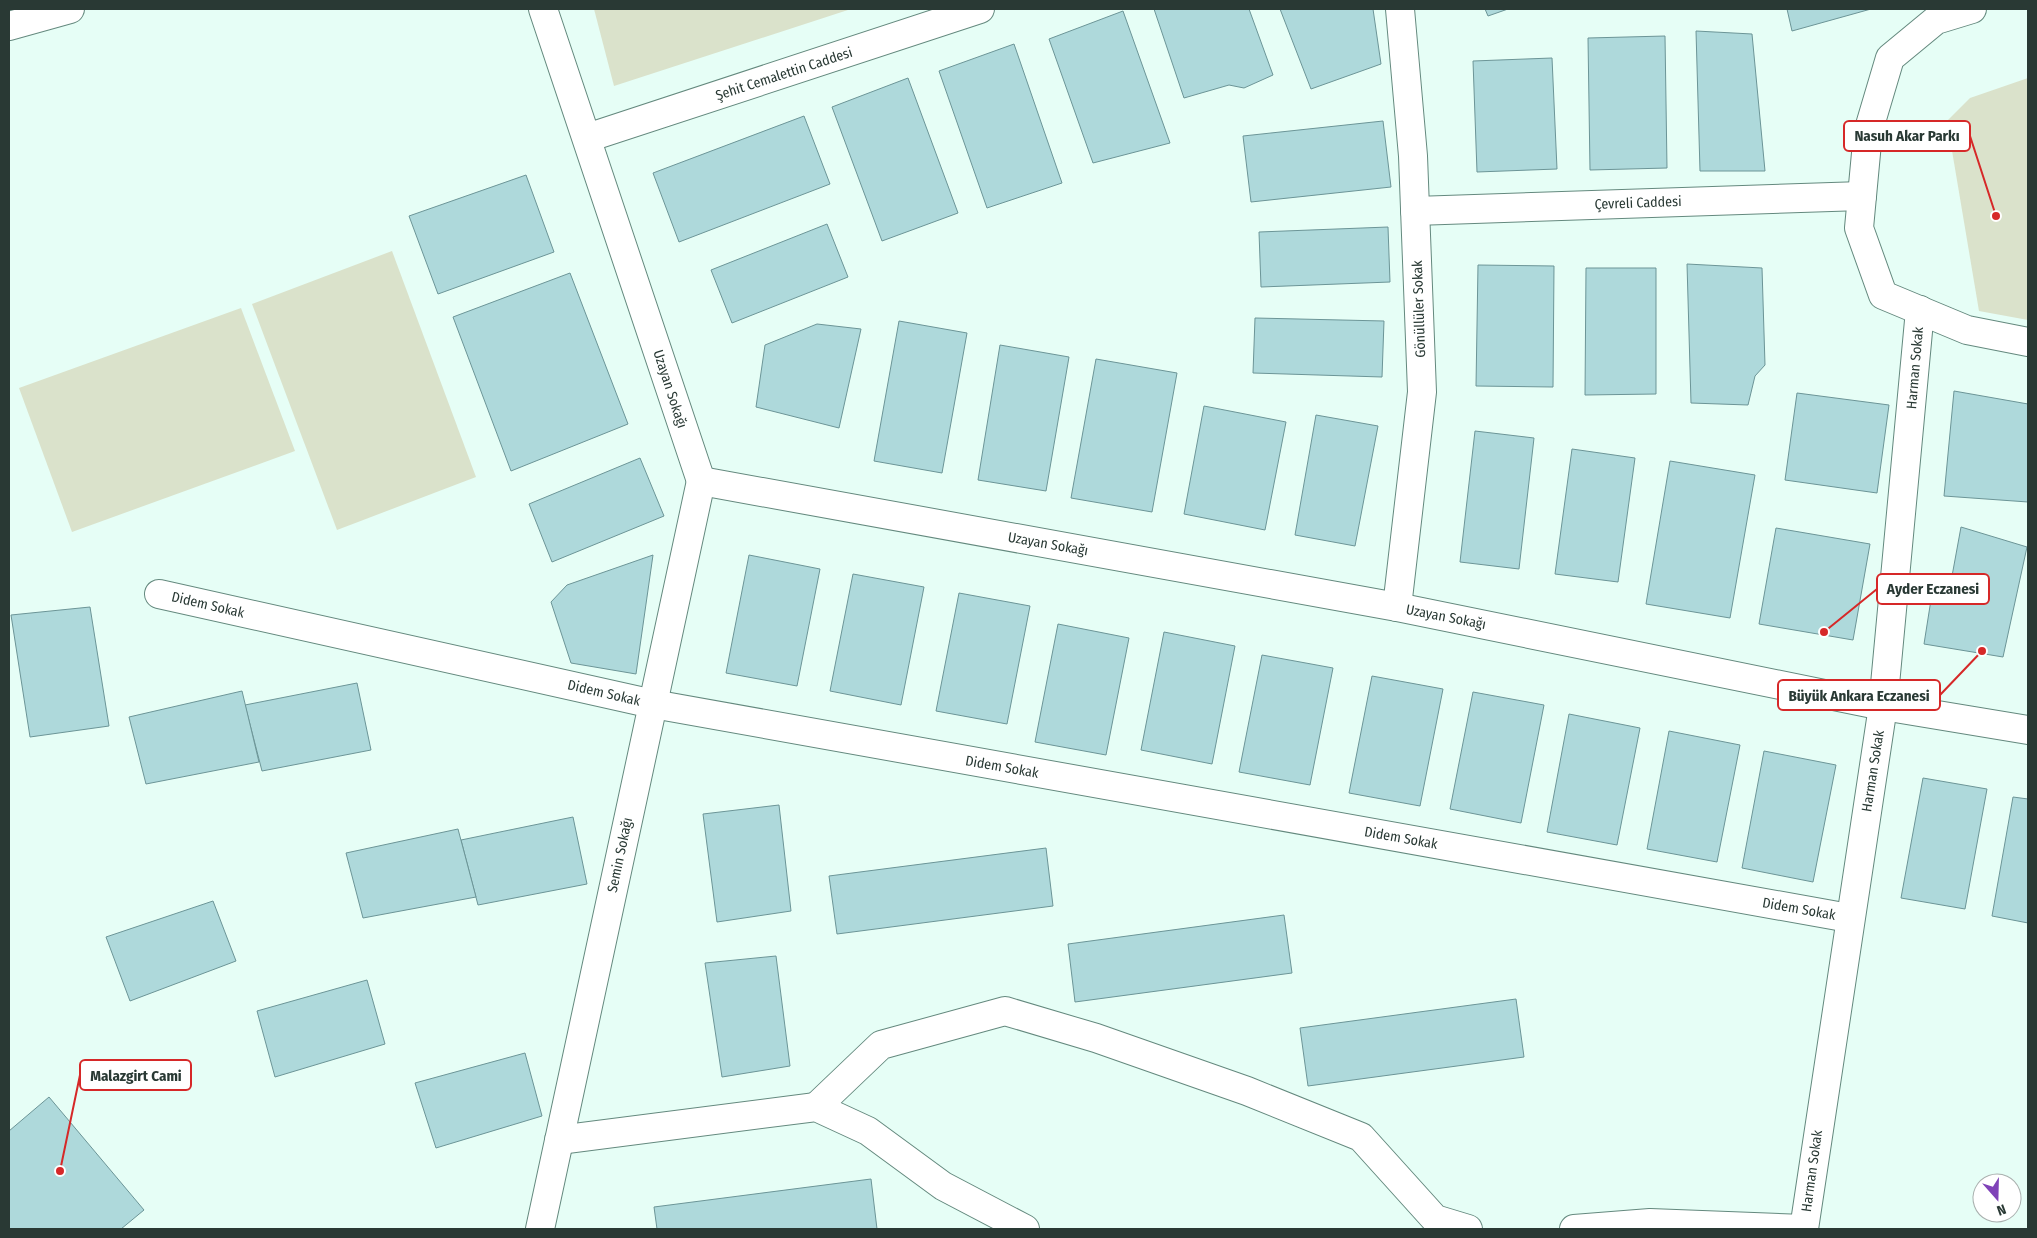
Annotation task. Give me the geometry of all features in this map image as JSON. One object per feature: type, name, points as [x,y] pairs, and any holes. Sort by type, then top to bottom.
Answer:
[{"type":"main road","points":[[9,26],[70,9]]},
{"type":"main road","name":"Uzayan Sokağı","points":[[543,9],[701,481],[1397,608],[1883,706],[2028,730]]},
{"type":"main road","name":"Şehit Cemalettin Caddesi","points":[[587,138],[980,9]]},
{"type":"main road","name":"Gönüllüler Sokak","points":[[1397,608],[1422,392],[1413,156],[1400,9]]},
{"type":"main road","points":[[1972,9],[1935,14],[1890,58],[1868,132],[1859,228],[1884,295],[1967,330],[2028,342]]},
{"type":"main road","name":"Çevreli Caddesi","points":[[1415,211],[1862,196]]},
{"type":"main road","name":"Harman Sokak","points":[[1804,1229],[1849,918],[1883,706],[1920,310]]},
{"type":"main road","name":"Semin Sokağı","points":[[540,1229],[701,481]]},
{"type":"main road","name":"Didem Sokak","points":[[159,594],[653,704],[1849,918]]},
{"type":"main road","points":[[816,1107],[881,1045],[1005,1011],[1096,1038],[1247,1092],[1362,1137],[1435,1219],[1468,1229]]},
{"type":"main road","points":[[559,1140],[816,1107],[868,1131],[943,1186],[1025,1229]]},
{"type":"main road","points":[[1574,1229],[1650,1222],[1804,1229]]},
{"type":"green space","points":[[594,9],[851,9],[614,86]]},
{"type":"green space","points":[[2028,78],[2028,320],[1979,311],[1947,121],[1970,98]]},
{"type":"green space","points":[[392,251],[476,477],[337,530],[252,304]]},
{"type":"green space","points":[[241,308],[295,451],[72,532],[19,388]]},
{"type":"building","points":[[1154,9],[1249,9],[1273,75],[1244,88],[1229,85],[1184,98]]},
{"type":"building","points":[[1280,9],[1373,9],[1381,64],[1311,89]]},
{"type":"building","points":[[1485,9],[1508,9],[1488,16]]},
{"type":"building","points":[[1787,9],[1871,9],[1792,31]]},
{"type":"building","points":[[1123,11],[1170,143],[1093,163],[1049,39]]},
{"type":"building","points":[[1696,31],[1752,34],[1765,171],[1700,171]]},
{"type":"building","points":[[1665,36],[1667,168],[1590,170],[1588,38]]},
{"type":"building","points":[[1014,44],[1062,183],[987,208],[939,71]]},
{"type":"building","points":[[1552,58],[1557,169],[1477,172],[1473,61]]},
{"type":"building","points":[[908,78],[958,213],[882,241],[832,107]]},
{"type":"building","points":[[804,116],[830,184],[679,242],[653,173]]},
{"type":"building","points":[[1383,121],[1391,187],[1251,202],[1243,136]]},
{"type":"building","points":[[526,175],[554,252],[438,294],[409,216]]},
{"type":"building","points":[[827,224],[848,277],[732,323],[711,270]]},
{"type":"building","points":[[1388,227],[1390,282],[1261,287],[1259,232]]},
{"type":"building","points":[[1687,264],[1762,268],[1765,365],[1755,376],[1748,405],[1691,403]]},
{"type":"building","points":[[1478,265],[1554,266],[1553,387],[1476,386]]},
{"type":"building","points":[[1586,268],[1656,268],[1656,394],[1585,395]]},
{"type":"building","points":[[570,273],[628,424],[511,471],[453,317]]},
{"type":"building","points":[[1255,318],[1384,321],[1382,377],[1253,373]]},
{"type":"building","points":[[899,321],[967,333],[942,473],[874,461]]},
{"type":"building","points":[[817,324],[861,329],[839,428],[756,407],[765,345]]},
{"type":"building","points":[[1000,345],[1069,357],[1046,491],[978,480]]},
{"type":"building","points":[[1096,359],[1177,373],[1152,512],[1071,498]]},
{"type":"building","points":[[1954,391],[2028,404],[2028,502],[1944,496]]},
{"type":"building","points":[[1797,393],[1889,405],[1877,493],[1785,480]]},
{"type":"building","points":[[1204,406],[1286,422],[1265,530],[1184,514]]},
{"type":"building","points":[[1316,415],[1378,426],[1355,546],[1295,535]]},
{"type":"building","points":[[1475,431],[1534,438],[1519,569],[1460,562]]},
{"type":"building","points":[[1572,449],[1635,458],[1618,582],[1555,574]]},
{"type":"building","points":[[640,458],[664,516],[552,562],[529,504]]},
{"type":"building","points":[[1670,461],[1755,475],[1730,618],[1646,604]]},
{"type":"building","points":[[1961,527],[2027,547],[2003,657],[1924,644],[1933,587],[1950,587]]},
{"type":"building","points":[[1776,528],[1870,544],[1853,640],[1759,624]]},
{"type":"building","points":[[653,555],[636,674],[571,663],[551,602],[567,585]]},
{"type":"building","points":[[749,555],[820,569],[797,686],[726,673]]},
{"type":"building","points":[[853,574],[924,587],[901,705],[830,691]]},
{"type":"building","points":[[959,593],[1030,606],[1007,724],[936,711]]},
{"type":"building","points":[[90,607],[109,726],[30,737],[11,615]]},
{"type":"building","points":[[1058,624],[1129,638],[1106,755],[1035,742]]},
{"type":"building","points":[[1164,632],[1235,646],[1212,764],[1141,750]]},
{"type":"building","points":[[1262,655],[1333,668],[1310,785],[1239,772]]},
{"type":"building","points":[[1372,676],[1443,689],[1420,806],[1349,793]]},
{"type":"building","points":[[357,683],[371,750],[262,771],[245,705]]},
{"type":"building","points":[[242,691],[259,762],[146,784],[129,717]]},
{"type":"building","points":[[1473,692],[1544,705],[1521,823],[1450,809]]},
{"type":"building","points":[[1569,714],[1640,728],[1617,845],[1547,832]]},
{"type":"building","points":[[1669,731],[1740,745],[1717,862],[1647,849]]},
{"type":"building","points":[[1764,751],[1836,765],[1813,882],[1742,868]]},
{"type":"building","points":[[1923,778],[1987,789],[1965,909],[1901,898]]},
{"type":"building","points":[[2013,797],[2028,799],[2028,923],[1992,916]]},
{"type":"building","points":[[779,805],[791,911],[717,922],[703,814]]},
{"type":"building","points":[[573,817],[587,884],[478,905],[461,840]]},
{"type":"building","points":[[458,829],[476,897],[363,918],[346,853]]},
{"type":"building","points":[[1046,848],[1053,906],[837,934],[829,876]]},
{"type":"building","points":[[213,901],[236,961],[130,1001],[106,937]]},
{"type":"building","points":[[1284,915],[1292,973],[1075,1002],[1068,944]]},
{"type":"building","points":[[776,956],[790,1066],[722,1077],[705,963]]},
{"type":"building","points":[[367,980],[385,1044],[275,1077],[257,1011]]},
{"type":"building","points":[[1516,999],[1524,1057],[1308,1086],[1300,1028]]},
{"type":"building","points":[[525,1053],[542,1116],[436,1148],[415,1083]]},
{"type":"building","points":[[49,1097],[144,1210],[121,1229],[9,1229],[9,1131]]},
{"type":"building","points":[[871,1179],[877,1229],[657,1229],[654,1207]]},
{"type":"place","name":"Nasuh Akar Parkı","points":[[1996,216]]},
{"type":"place","name":"Ayder Eczanesi","points":[[1824,632]]},
{"type":"place","name":"Büyük Ankara Eczanesi","points":[[1982,651]]},
{"type":"place","name":"Malazgirt Cami","points":[[60,1171]]}]
